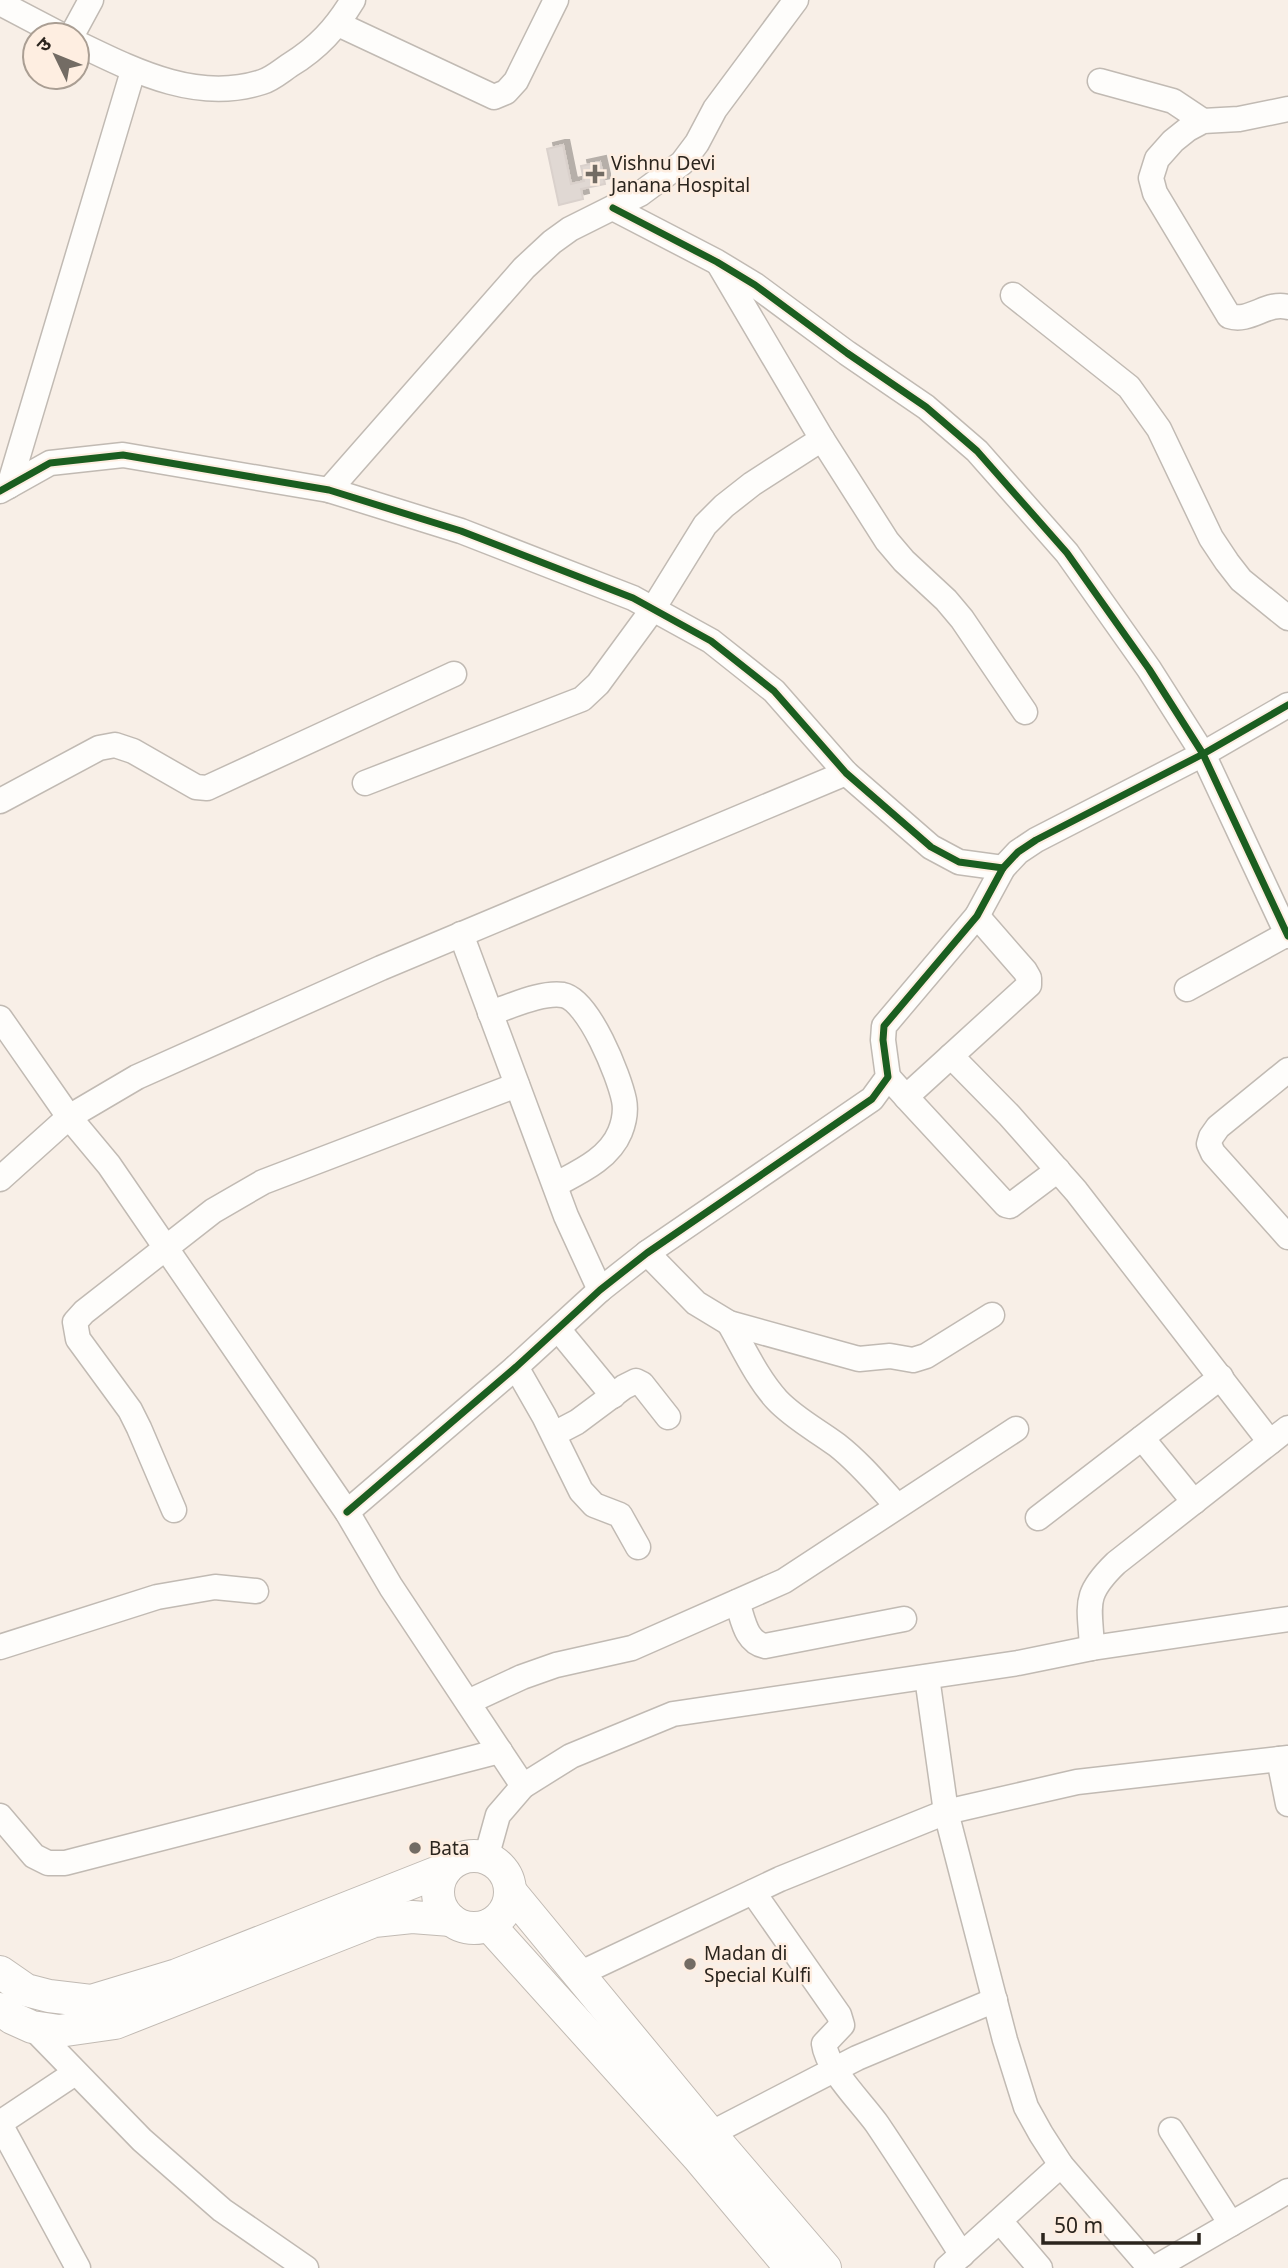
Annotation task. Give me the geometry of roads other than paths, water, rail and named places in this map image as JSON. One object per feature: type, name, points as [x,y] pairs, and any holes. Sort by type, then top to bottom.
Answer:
[{"type":"main road","points":[[0,1972],[26,1990],[91,2001],[177,1975],[446,1869],[458,1859],[470,1856],[486,1858],[498,1865],[506,1877],[510,1891],[710,2134],[825,2268]]},
{"type":"main road","points":[[446,1869],[440,1880],[438,1896],[441,1908],[451,1920],[461,1926],[473,1928],[489,1925],[508,1904],[510,1891]]},
{"type":"main road","points":[[0,2009],[32,2027],[59,2031],[115,2023],[374,1921],[412,1917],[451,1920]]},
{"type":"main road","points":[[489,1925],[698,2157],[790,2268]]},
{"type":"street","points":[[80,21],[91,0]]},
{"type":"street","points":[[91,50],[133,71],[181,84],[225,91],[265,82],[305,56],[338,24],[353,0]]},
{"type":"street","points":[[338,24],[494,97],[506,92],[516,81],[556,0]]},
{"type":"street","points":[[329,490],[524,268],[552,242],[570,229],[640,194],[682,163],[697,144],[715,109],[796,0]]},
{"type":"street","points":[[0,3],[34,21]]},
{"type":"street","points":[[4,488],[133,71]]},
{"type":"street","points":[[1100,81],[1173,101],[1203,121]]},
{"type":"street","points":[[1288,108],[1238,119],[1203,121],[1173,141],[1157,159],[1151,178],[1155,193],[1229,316],[1250,316],[1272,306],[1288,307]]},
{"type":"street","points":[[613,208],[718,262],[755,285],[848,354],[926,407],[977,451],[1067,553],[1149,669],[1203,754],[1288,935],[1187,989]]},
{"type":"street","points":[[718,262],[822,439],[887,541],[962,619],[1025,712]]},
{"type":"street","points":[[1013,295],[1129,387],[1159,429],[1211,538],[1227,562],[1257,595],[1288,618]]},
{"type":"street","points":[[365,783],[582,699],[598,684],[653,609],[705,525],[752,484],[822,439]]},
{"type":"street","points":[[4,488],[50,463],[124,455],[329,490],[461,531],[633,598],[711,641],[774,691],[846,773],[931,847],[959,862],[1003,869]]},
{"type":"street","points":[[0,802],[99,748],[115,745],[133,751],[196,787],[207,788],[454,674]]},
{"type":"street","points":[[1058,1171],[1010,1206],[1006,1205],[888,1077],[884,1026],[977,916],[1003,869],[1018,852],[1036,840],[1203,754],[1288,705]]},
{"type":"street","points":[[0,1179],[69,1117],[136,1077],[461,934],[846,773]]},
{"type":"street","points":[[905,1097],[1029,985],[1025,971],[977,916]]},
{"type":"street","points":[[461,934],[555,1185],[600,1290]]},
{"type":"street","points":[[490,1013],[550,995],[566,995],[580,1005],[599,1034],[624,1100],[624,1119],[611,1147],[595,1163],[555,1185]]},
{"type":"street","points":[[0,1018],[69,1117],[109,1165],[347,1511],[391,1587],[523,1786]]},
{"type":"street","points":[[951,1056],[1009,1115],[1058,1171],[1221,1377],[1279,1435],[1116,1563],[1102,1577],[1092,1591],[1090,1602],[1092,1648]]},
{"type":"street","points":[[1288,1070],[1218,1127],[1209,1144],[1213,1153],[1288,1237]]},
{"type":"street","points":[[347,1511],[516,1367],[600,1290],[647,1253],[873,1099],[888,1077]]},
{"type":"street","points":[[174,1510],[130,1410],[78,1339],[75,1322],[213,1210],[263,1182],[517,1085]]},
{"type":"street","points":[[647,1253],[696,1303],[729,1323],[859,1359],[890,1356],[913,1360],[926,1356],[992,1315]]},
{"type":"street","points":[[729,1323],[762,1381],[777,1400],[869,1474],[897,1506]]},
{"type":"street","points":[[558,1329],[613,1396]]},
{"type":"street","points":[[516,1367],[554,1434],[581,1491],[594,1505],[620,1516],[638,1547]]},
{"type":"street","points":[[1038,1518],[1221,1377]]},
{"type":"street","points":[[554,1434],[577,1422],[630,1382],[636,1381],[642,1384],[668,1417]]},
{"type":"street","points":[[468,1702],[522,1676],[556,1665],[632,1648],[784,1581],[1016,1429]]},
{"type":"street","points":[[1142,1438],[1194,1502]]},
{"type":"street","points":[[0,1647],[157,1597],[215,1587],[256,1591]]},
{"type":"street","points":[[737,1602],[748,1635],[753,1641],[765,1646],[904,1619]]},
{"type":"street","points":[[486,1858],[498,1815],[523,1786],[571,1756],[673,1714],[1018,1663],[1092,1648],[1288,1619]]},
{"type":"street","points":[[927,1677],[946,1812],[995,2000],[1026,2107],[1062,2165],[1152,2268],[1288,2191]]},
{"type":"street","points":[[0,1816],[34,1856],[48,1863],[65,1863],[500,1751]]},
{"type":"street","points":[[579,1974],[753,1892],[946,1812],[1077,1782],[1284,1759],[1288,1804]]},
{"type":"street","points":[[753,1892],[839,2015],[842,2025],[824,2044],[825,2050],[835,2069],[876,2123],[955,2261],[1062,2165]]},
{"type":"street","points":[[710,2134],[835,2069],[995,2000]]},
{"type":"street","points":[[32,2027],[142,2140],[222,2210],[306,2268]]},
{"type":"street","points":[[75,2073],[0,2123],[78,2268]]},
{"type":"street","points":[[1171,2130],[1231,2224]]},
{"type":"street","points":[[1000,2221],[1040,2268]]},
{"type":"place","name":"Vishnu Devi Janana Hospital","points":[[595,174]]},
{"type":"place","name":"Bata","points":[[415,1848]]},
{"type":"place","name":"Madan di Special Kulfi","points":[[690,1964]]}]
